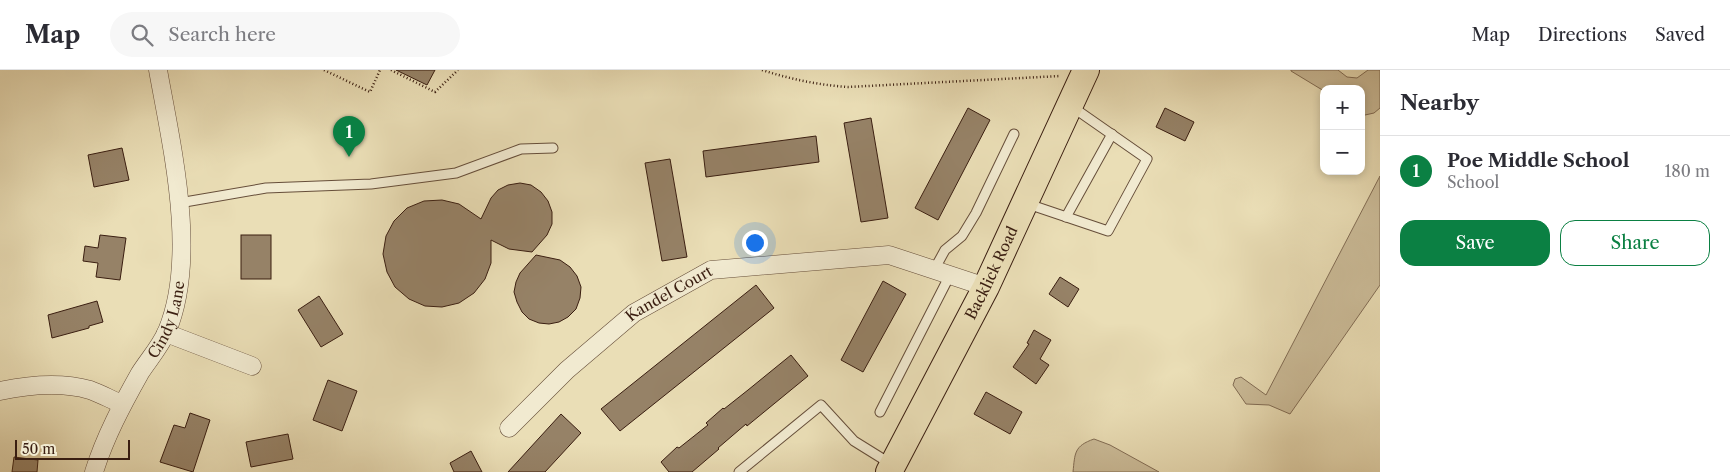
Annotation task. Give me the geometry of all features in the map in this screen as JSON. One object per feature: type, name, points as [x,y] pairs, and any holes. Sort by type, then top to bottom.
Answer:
[{"type":"main road","name":"Backlick Road","points":[[891,469],[986,287],[1084,75]]},
{"type":"street","name":"Cindy Lane","points":[[94,472],[103,445],[122,404],[166,333],[179,288],[182,258],[181,218],[158,70]]},
{"type":"street","name":"Kandel Court","points":[[509,428],[567,370],[634,313],[711,270],[889,255],[986,287]]},
{"type":"street","points":[[166,333],[252,366]]},
{"type":"street","points":[[0,391],[17,388],[58,386],[78,388],[90,390],[122,404]]},
{"type":"lane","points":[[1025,203],[1108,231],[1147,159],[1070,105]]},
{"type":"lane","points":[[880,412],[942,273],[945,250],[962,236],[976,213],[1014,134]]},
{"type":"lane","points":[[1066,217],[1112,134]]},
{"type":"lane","points":[[179,203],[266,188],[371,184],[456,173],[522,148],[553,148]]},
{"type":"lane","points":[[739,472],[822,405],[854,441],[891,469]]},
{"type":"path","points":[[324,70],[370,92],[380,70]]},
{"type":"path","points":[[391,70],[435,92],[458,70]]},
{"type":"path","points":[[762,70],[783,77],[826,86],[848,87],[1084,75]]},
{"type":"shaded area","points":[[1338,70],[1347,77],[1357,78],[1368,70],[1380,70],[1380,108],[1374,113],[1365,115],[1365,85],[1320,85],[1320,89],[1291,71]]},
{"type":"shaded area","points":[[1380,176],[1380,285],[1290,414],[1269,405],[1246,404],[1233,385],[1235,379],[1241,377],[1266,395]]},
{"type":"shaded area","points":[[1094,439],[1110,445],[1159,472],[1073,472],[1077,451],[1083,444]]},
{"type":"building","points":[[396,70],[435,70],[427,85]]},
{"type":"building","points":[[968,108],[990,120],[938,220],[915,208]]},
{"type":"building","points":[[1165,108],[1194,122],[1185,141],[1156,127]]},
{"type":"building","points":[[871,118],[888,218],[861,222],[844,123]]},
{"type":"building","points":[[816,136],[819,162],[706,177],[703,151]]},
{"type":"building","points":[[122,148],[129,180],[94,187],[88,155]]},
{"type":"building","points":[[670,159],[687,257],[662,261],[645,163]]},
{"type":"building","points":[[520,183],[531,185],[541,192],[548,201],[552,212],[552,224],[547,235],[532,252],[509,249],[491,240],[491,263],[485,279],[474,293],[459,303],[442,307],[425,306],[409,299],[395,287],[387,272],[383,254],[386,236],[394,221],[407,208],[424,201],[442,200],[459,204],[481,219],[491,198],[498,190],[508,185]]},
{"type":"building","points":[[100,235],[126,238],[120,280],[96,277],[98,263],[83,261],[85,246],[98,248]]},
{"type":"building","points":[[241,235],[271,235],[271,279],[241,279]]},
{"type":"building","points":[[536,255],[560,260],[570,267],[577,276],[581,287],[576,309],[559,322],[539,323],[529,319],[522,312],[517,302],[514,292],[516,282],[520,273]]},
{"type":"building","points":[[1060,277],[1079,289],[1068,307],[1049,294]]},
{"type":"building","points":[[883,281],[906,294],[863,372],[841,360]]},
{"type":"building","points":[[756,285],[774,308],[620,431],[601,409]]},
{"type":"building","points":[[319,296],[343,334],[321,347],[298,310]]},
{"type":"building","points":[[97,301],[103,322],[89,326],[89,328],[52,338],[48,315]]},
{"type":"building","points":[[1034,330],[1051,340],[1040,359],[1049,365],[1036,384],[1013,367],[1029,344],[1027,343]]},
{"type":"building","points":[[791,355],[808,376],[747,426],[746,424],[692,472],[669,472],[661,462],[677,447],[679,448],[708,425],[706,423],[723,408]]},
{"type":"building","points":[[328,380],[357,391],[342,431],[313,420]]},
{"type":"building","points":[[986,392],[1022,412],[1010,434],[974,414]]},
{"type":"building","points":[[190,413],[210,420],[193,472],[160,462],[174,425],[185,428]]},
{"type":"building","points":[[561,414],[581,433],[545,472],[508,472]]},
{"type":"building","points":[[288,434],[293,459],[251,467],[246,442]]},
{"type":"building","points":[[471,451],[482,472],[454,472],[450,463]]},
{"type":"building","points":[[14,457],[38,460],[37,472],[12,472]]},
{"type":"place","name":"Poe Middle School","points":[[349,157]]}]
